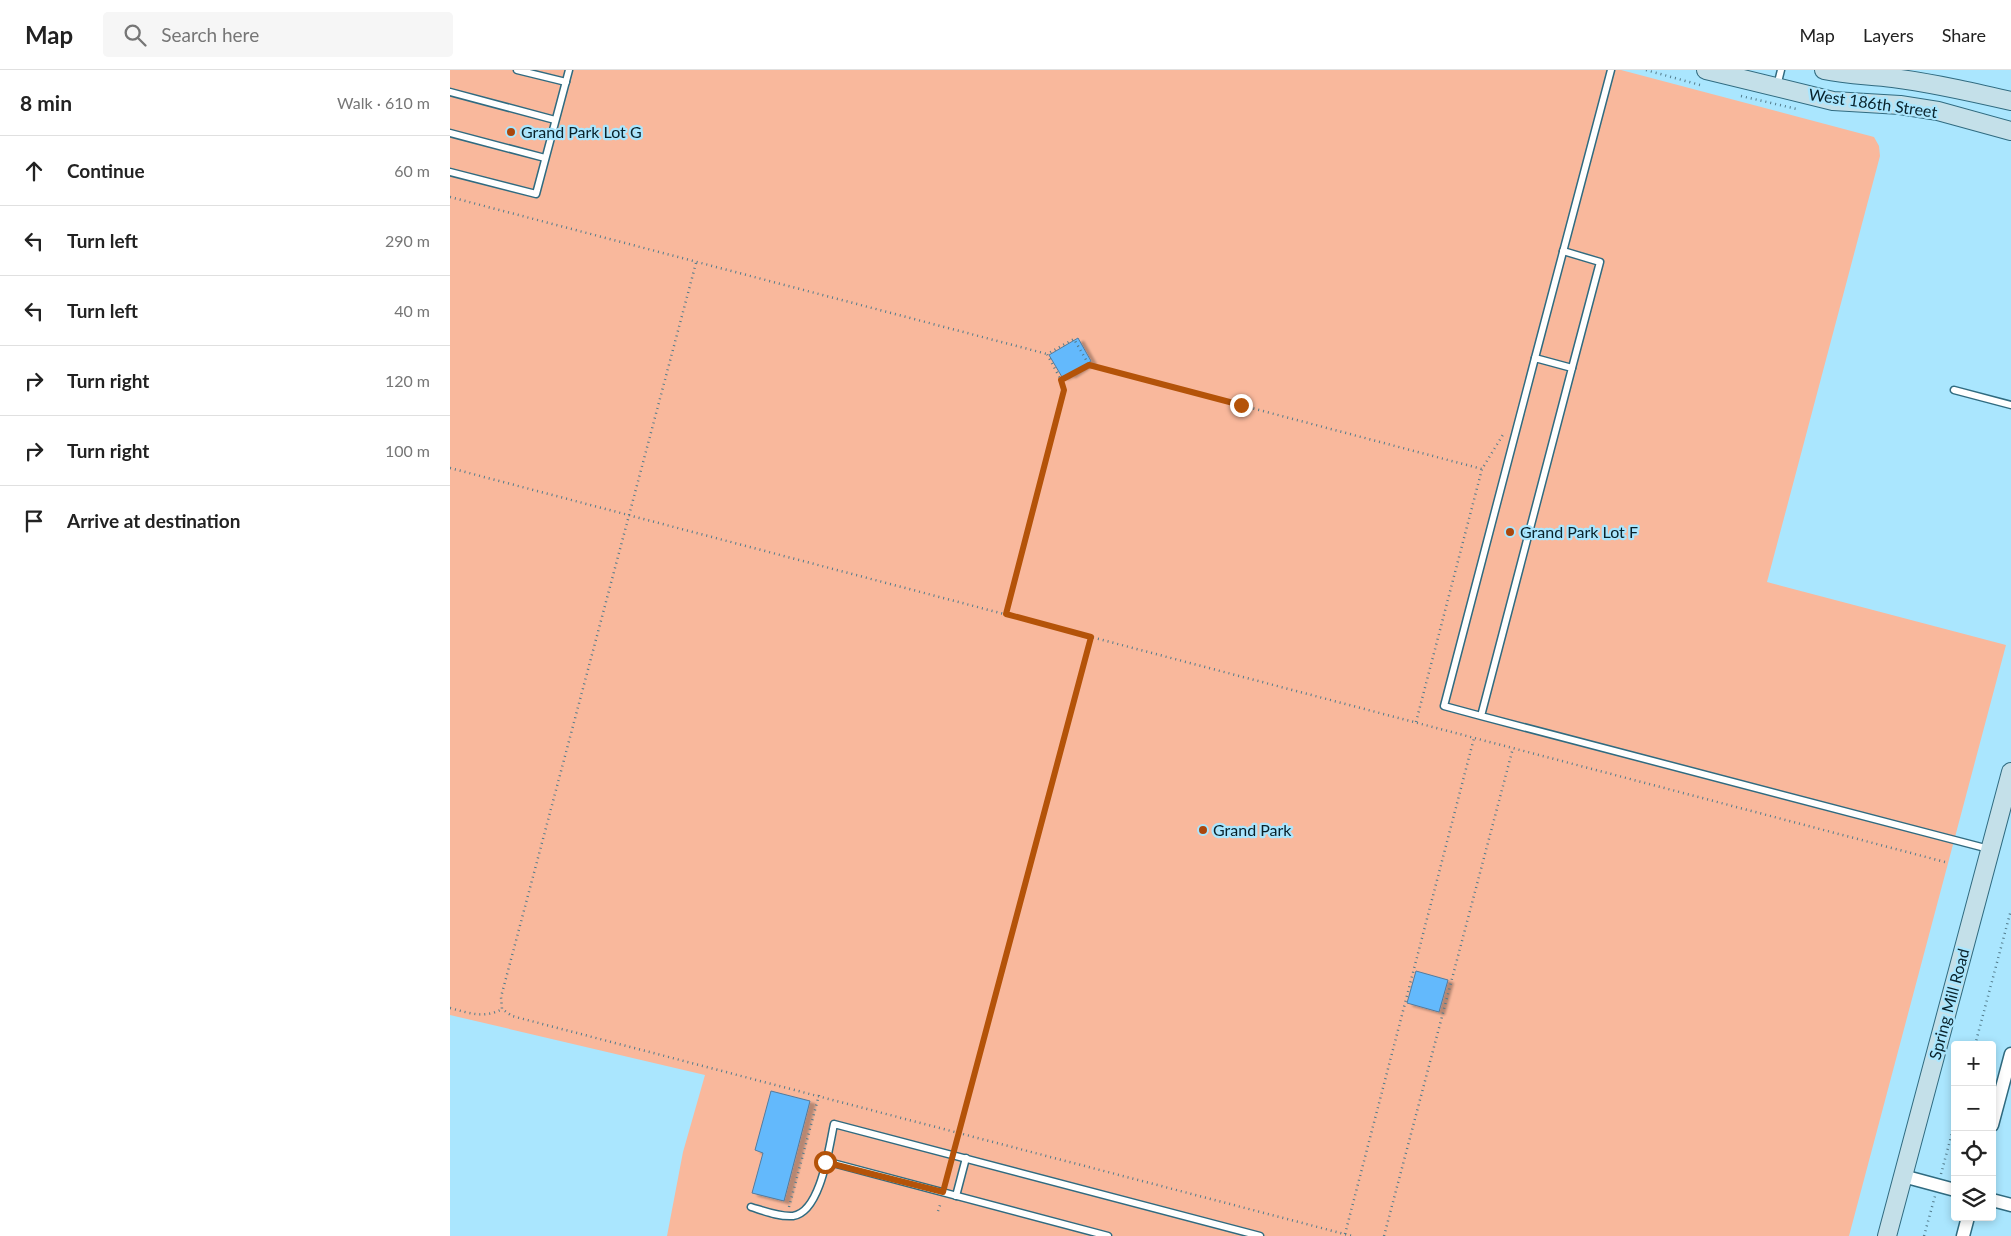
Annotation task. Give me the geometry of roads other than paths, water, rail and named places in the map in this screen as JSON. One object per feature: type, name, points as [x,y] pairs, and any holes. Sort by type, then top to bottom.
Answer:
[{"type":"street","name":"West 186th Street","points":[[1706,70],[1834,101],[1900,105],[1938,111],[2011,131]]},
{"type":"street","name":"West 186th Street","points":[[1824,70],[1842,74],[1892,78],[1947,86],[2011,101]]},
{"type":"street","name":"Spring Mill Road","points":[[1887,1236],[2011,772]]},
{"type":"street","points":[[1996,1110],[2011,1054]]},
{"type":"street","points":[[1903,1176],[1951,1189]]},
{"type":"street","points":[[1996,1201],[2011,1204]]},
{"type":"street","points":[[1963,1236],[1967,1221]]},
{"type":"lane","points":[[517,70],[566,82]]},
{"type":"lane","points":[[450,172],[536,194],[569,70]]},
{"type":"lane","points":[[1611,70],[1444,706],[1990,849]]},
{"type":"lane","points":[[1776,88],[1780,70]]},
{"type":"lane","points":[[450,92],[556,120]]},
{"type":"lane","points":[[450,133],[546,158]]},
{"type":"lane","points":[[1481,716],[1600,262],[1563,251]]},
{"type":"lane","points":[[1535,358],[1572,368]]},
{"type":"lane","points":[[1954,390],[2011,405]]},
{"type":"lane","points":[[751,1207],[787,1216],[803,1213],[809,1207],[819,1187],[834,1124],[1260,1236]]},
{"type":"lane","points":[[956,1196],[966,1158]]},
{"type":"lane","points":[[825,1162],[1108,1236]]},
{"type":"place","name":"Grand Park Lot G","points":[[511,132]]},
{"type":"place","name":"Grand Park Lot F","points":[[1510,532]]},
{"type":"place","name":"Grand Park","points":[[1203,830]]}]
